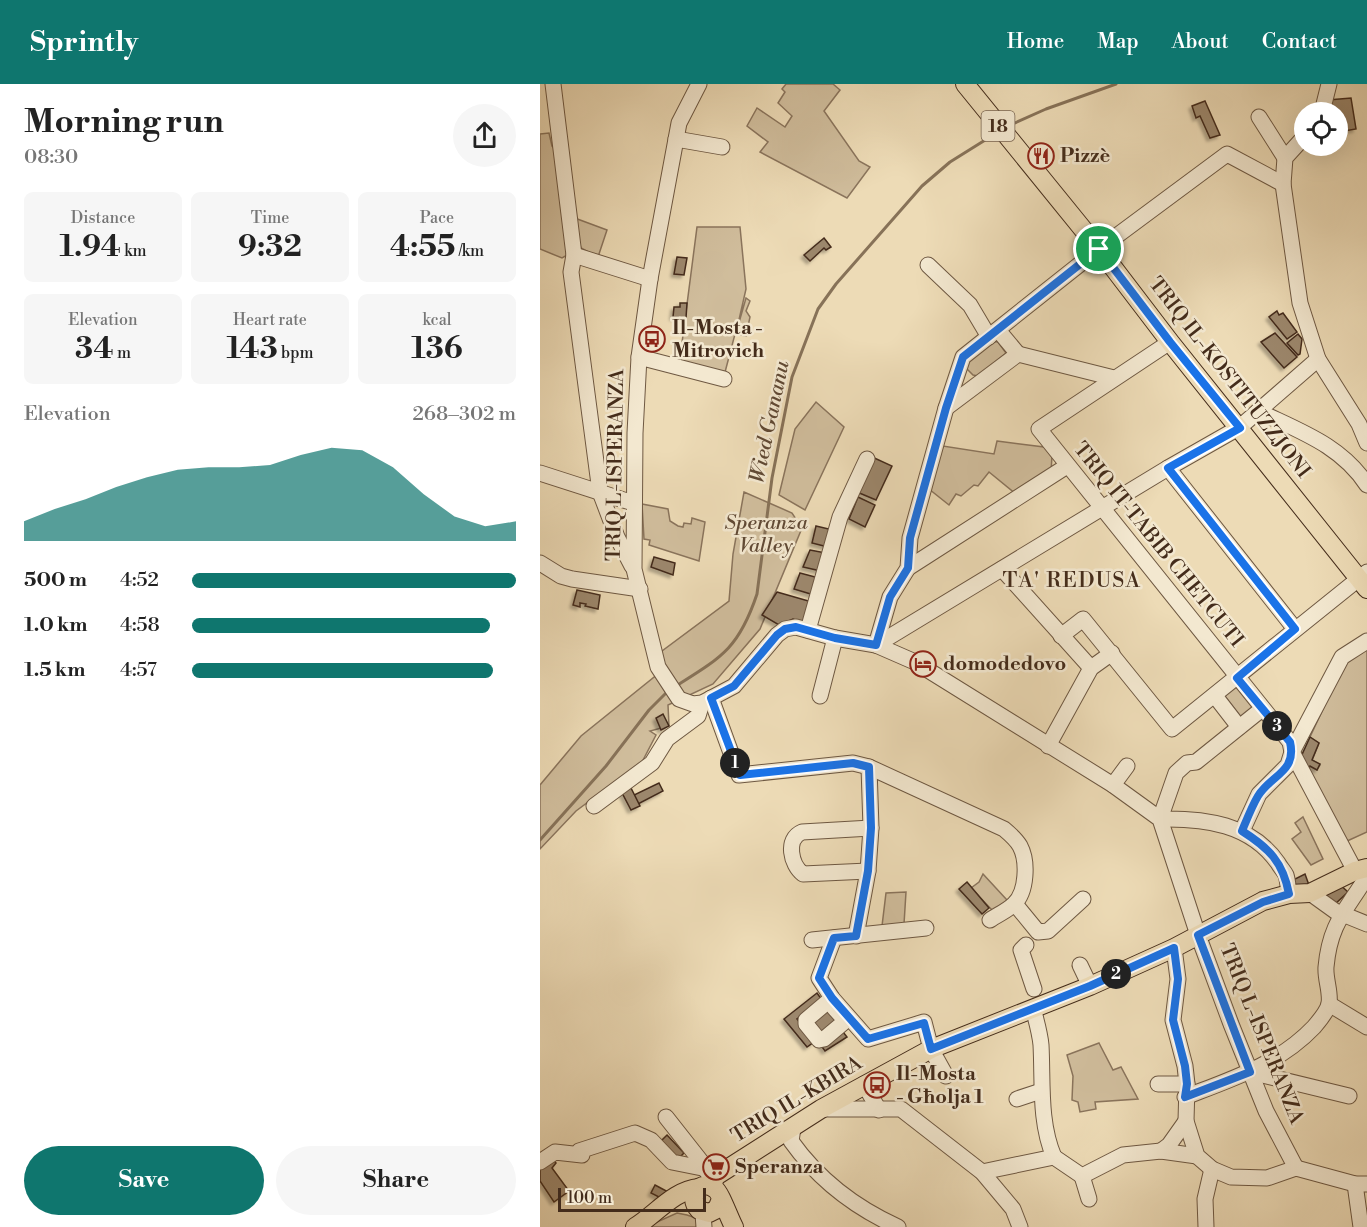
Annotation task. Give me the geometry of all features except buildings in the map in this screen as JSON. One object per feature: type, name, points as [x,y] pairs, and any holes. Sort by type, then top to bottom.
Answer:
[{"type":"main road","name":"TRIQ IL-KOSTITUZZJONI","points":[[967,86],[1099,249],[1170,342],[1364,580]]},
{"type":"main road","name":"TRIQ IL-KBIRA","points":[[707,1202],[716,1176],[821,1109],[931,1049],[1090,986],[1174,948],[1263,902],[1289,894],[1310,893],[1363,872]]},
{"type":"main road","points":[[642,1222],[677,1208],[707,1202]]},
{"type":"main road","points":[[707,1202],[727,1227]]},
{"type":"main road","points":[[707,1202],[734,1227]]},
{"type":"street","points":[[553,84],[574,255],[571,272],[600,492],[617,537],[634,569]]},
{"type":"street","name":"TRIQ L-ISPERANZA","points":[[699,84],[680,123],[650,279],[639,357],[633,502],[634,569],[658,667],[679,699],[693,704],[707,701]]},
{"type":"street","points":[[1324,102],[1329,84]]},
{"type":"street","points":[[1259,117],[1285,158],[1283,184],[1300,303],[1318,359],[1363,423],[1367,443]]},
{"type":"street","points":[[676,139],[722,147]]},
{"type":"street","points":[[1285,158],[1294,148]]},
{"type":"street","points":[[908,568],[910,538],[946,408],[963,357],[1099,249],[1227,154],[1283,184]]},
{"type":"street","points":[[574,255],[650,279]]},
{"type":"street","points":[[928,265],[970,305],[994,333],[1018,354],[1114,378],[1170,342]]},
{"type":"street","points":[[946,408],[1018,354]]},
{"type":"street","points":[[639,357],[723,379]]},
{"type":"street","points":[[963,357],[963,368],[967,376],[973,379],[985,379]]},
{"type":"street","points":[[876,645],[1168,468],[1240,428],[1318,359]]},
{"type":"street","name":"TRIQ IT-TABIB CHETCUTI","points":[[1114,378],[1039,429],[1290,742],[1292,753],[1363,872]]},
{"type":"street","points":[[1258,411],[1332,447],[1355,469],[1367,485]]},
{"type":"street","points":[[808,630],[840,517],[867,459]]},
{"type":"street","points":[[876,645],[890,597],[908,568],[1067,466]]},
{"type":"street","points":[[1168,468],[1295,629]]},
{"type":"street","points":[[540,473],[633,502]]},
{"type":"street","points":[[540,563],[561,576],[572,579],[640,589]]},
{"type":"street","points":[[1002,569],[1091,668]]},
{"type":"street","points":[[1061,636],[1083,619],[1172,729],[1295,629],[1364,580]]},
{"type":"street","points":[[594,806],[652,763],[667,739],[698,716],[707,701],[734,686],[777,635],[785,629],[796,627],[835,638],[876,645],[925,667],[1113,785],[1160,819],[1200,819],[1242,831],[1271,853],[1286,875],[1289,894]]},
{"type":"street","points":[[820,696],[835,638]]},
{"type":"street","points":[[1242,831],[1259,794],[1288,765],[1342,657],[1367,641]]},
{"type":"street","points":[[1048,746],[1091,668],[1112,653]]},
{"type":"street","points":[[1215,696],[1239,727]]},
{"type":"street","points":[[707,701],[740,775],[853,763],[869,767],[1004,829],[1014,837],[1020,847],[1024,862],[1021,891],[1015,904],[990,920]]},
{"type":"street","points":[[1160,819],[1176,773],[1187,763],[1196,762],[1262,709]]},
{"type":"street","points":[[1113,785],[1127,766]]},
{"type":"street","points":[[856,936],[868,871],[871,828],[869,767]]},
{"type":"street","name":"TRIQ L-ISPERANZA","points":[[1160,819],[1198,935],[1250,1072],[1272,1124],[1296,1168]]},
{"type":"street","points":[[868,871],[803,874],[797,870],[794,863],[791,846],[796,834],[802,832],[871,828]]},
{"type":"street","points":[[1158,1084],[1186,1091],[1250,1072],[1294,1047],[1319,1021],[1329,1004],[1326,969],[1329,940],[1363,872]]},
{"type":"street","points":[[1310,893],[1335,911],[1367,924]]},
{"type":"street","points":[[1015,904],[1038,932],[1048,931],[1083,899]]},
{"type":"street","points":[[812,940],[926,928]]},
{"type":"street","points":[[834,938],[819,978],[831,999],[868,1039],[924,1023],[931,1049],[946,1076]]},
{"type":"street","points":[[1026,945],[1022,950],[1034,989]]},
{"type":"street","points":[[1174,948],[1178,979],[1173,1020],[1185,1066],[1186,1121],[1197,1156],[1212,1169],[1231,1177],[1267,1178],[1296,1168],[1361,1184],[1361,1227]]},
{"type":"street","points":[[1080,964],[1090,986]]},
{"type":"street","points":[[1329,1004],[1367,1027]]},
{"type":"street","points":[[1033,1008],[1041,1044],[1041,1091],[1050,1146],[1054,1157],[1082,1176],[1089,1199]]},
{"type":"street","points":[[1250,1072],[1349,1096]]},
{"type":"street","points":[[864,1084],[879,1110]]},
{"type":"street","points":[[1017,1099],[1041,1091]]},
{"type":"street","points":[[821,1109],[901,1109],[982,1172],[1013,1209],[1020,1227]]},
{"type":"street","points":[[666,1117],[707,1202]]},
{"type":"street","points":[[1161,1151],[1169,1145],[1186,1121]]},
{"type":"street","points":[[793,1128],[791,1141],[802,1156],[837,1191],[898,1227]]},
{"type":"street","points":[[540,1162],[555,1152],[582,1155],[579,1151],[634,1132],[651,1140],[707,1202]]},
{"type":"street","points":[[1082,1176],[1123,1155],[1161,1151],[1197,1156]]},
{"type":"street","points":[[982,1172],[1054,1157]]},
{"type":"street","points":[[1206,1227],[1205,1199],[1212,1169]]},
{"type":"green space","points":[[786,84],[833,84],[840,90],[824,111],[859,161],[870,167],[847,198],[760,152],[768,142],[747,126],[757,108],[785,127],[792,116],[778,103],[785,92],[782,89]]},
{"type":"green space","points":[[549,133],[552,146],[559,152],[569,254],[562,258],[540,249],[540,134]]},
{"type":"green space","points":[[572,217],[607,230],[598,257],[581,248]]},
{"type":"green space","points":[[697,227],[740,227],[746,289],[736,333],[746,298],[750,301],[746,311],[750,317],[746,336],[735,334],[724,376],[679,366]]},
{"type":"green space","points":[[991,341],[998,342],[1006,353],[978,376],[973,375],[967,369],[967,361]]},
{"type":"green space","points":[[816,402],[844,427],[805,510],[779,495],[795,429]]},
{"type":"green space","points":[[997,441],[1044,447],[1052,455],[1051,473],[1016,494],[989,472],[978,486],[974,485],[961,496],[956,494],[949,505],[929,489],[943,446],[994,454]]},
{"type":"green space","name":"Speranza Valley","points":[[744,492],[792,513],[802,528],[760,629],[713,684],[668,705],[669,726],[650,731],[656,735],[642,762],[576,811],[540,849],[540,785],[581,736],[664,669],[658,654],[729,601],[733,554]]},
{"type":"green space","points":[[642,504],[668,509],[670,521],[678,526],[683,527],[684,523],[691,524],[692,518],[705,522],[699,561],[649,545],[650,540],[644,539]]},
{"type":"green space","points":[[1367,647],[1367,832],[1345,842],[1308,770],[1310,766],[1317,770],[1320,765],[1312,760],[1319,743],[1310,737],[1345,662]]},
{"type":"green space","points":[[1239,683],[1256,705],[1241,717],[1224,695]]},
{"type":"green space","points":[[1303,817],[1323,859],[1311,865],[1292,839],[1301,832],[1295,823]]},
{"type":"green space","points":[[983,874],[1007,900],[1002,907],[992,910],[971,888],[979,882]]},
{"type":"green space","points":[[906,892],[904,924],[882,926],[886,893]]},
{"type":"green space","points":[[1099,1043],[1113,1070],[1121,1067],[1138,1099],[1095,1102],[1096,1109],[1080,1112],[1078,1102],[1072,1100],[1073,1076],[1067,1055]]},
{"type":"green space","points":[[677,1213],[699,1219],[696,1227],[646,1227]]},
{"type":"waterway","name":"Wied Gananu","points":[[1008,126],[1046,109],[1116,84]]},
{"type":"waterway","name":"Wied Gananu","points":[[676,686],[706,667],[736,639],[757,594],[772,478],[792,377],[818,309],[836,284],[922,186],[950,162],[998,132]]},
{"type":"waterway","name":"Wied Gananu","points":[[540,840],[606,766],[649,710],[668,691]]},
{"type":"place","name":"Pizzè","points":[[1041,156]]},
{"type":"place","name":"Il-Mosta - Mitrovich","points":[[652,339]]},
{"type":"place","name":"domodedovo","points":[[923,664]]},
{"type":"place","name":"Il-Mosta - Għolja 1","points":[[877,1085]]},
{"type":"place","name":"Speranza","points":[[716,1167]]},
{"type":"district","name":"TA' REDUSA","points":[[1072,581]]},
{"type":"route","points":[[1099,249],[1240,428],[1168,468],[1295,629],[1237,678],[1290,742],[1292,753],[1288,765],[1259,794],[1242,831],[1271,853],[1286,875],[1289,894],[1263,902],[1198,935],[1250,1072],[1185,1097],[1187,1084],[1185,1066],[1173,1020],[1178,979],[1174,948],[1090,986],[931,1049],[924,1023],[868,1039],[832,998],[819,978],[834,938],[856,936],[868,871],[871,828],[869,767],[853,763],[740,775],[711,698],[734,686],[777,635],[785,629],[796,627],[835,638],[876,645],[890,597],[908,568],[910,538],[946,408],[963,357],[1099,249]]}]
